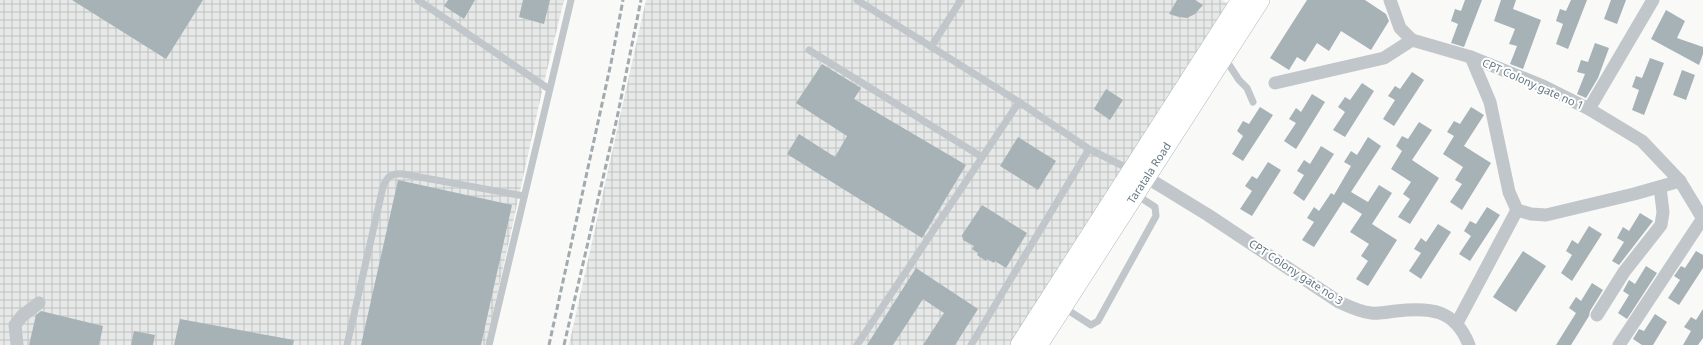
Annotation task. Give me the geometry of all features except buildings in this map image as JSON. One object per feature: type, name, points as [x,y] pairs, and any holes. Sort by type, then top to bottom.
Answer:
[{"type":"main road","points":[[1020,345],[1139,174],[1240,0]]},
{"type":"main road","name":"Taratala Road","points":[[1041,344],[1135,194],[1139,174],[1224,56],[1260,0]]},
{"type":"street","points":[[1275,83],[1384,58],[1412,40],[1400,28],[1390,0]]},
{"type":"street","points":[[1589,109],[1653,0]]},
{"type":"street","name":"CPT Colony gate no 1","points":[[1412,40],[1471,57],[1543,86],[1589,109],[1642,141],[1680,181],[1703,219]]},
{"type":"street","points":[[1471,57],[1490,102],[1509,192],[1517,210]]},
{"type":"street","name":"CPT Colony gate no 3","points":[[1139,174],[1208,215],[1339,302],[1356,310],[1373,313],[1407,310],[1430,310],[1443,314],[1457,323]]},
{"type":"street","points":[[1517,210],[1531,214],[1546,215],[1680,181]]},
{"type":"street","points":[[1597,315],[1624,272],[1661,225],[1663,220],[1663,212],[1660,187]]},
{"type":"street","points":[[1469,345],[1457,323],[1517,210]]},
{"type":"street","points":[[1619,345],[1703,219]]},
{"type":"street","points":[[17,345],[15,325],[22,316],[39,303]]},
{"type":"lane","points":[[418,0],[549,90]]},
{"type":"lane","points":[[489,345],[571,0]]},
{"type":"lane","points":[[857,0],[1090,149],[1139,174]]},
{"type":"lane","points":[[931,46],[961,0]]},
{"type":"lane","points":[[809,50],[982,156]]},
{"type":"lane","points":[[1224,56],[1247,88],[1253,102]]},
{"type":"lane","points":[[857,345],[1018,102]]},
{"type":"lane","points":[[971,345],[1090,149]]},
{"type":"lane","points":[[347,345],[383,187],[385,180],[390,175],[395,173],[403,174],[524,196]]},
{"type":"lane","points":[[1063,307],[1091,325],[1098,321],[1156,216],[1155,207],[1135,194]]},
{"type":"shaded area","points":[[0,0],[564,0],[543,87],[486,345],[0,345]]},
{"type":"shaded area","points":[[646,0],[1222,0],[1229,4],[1016,345],[569,345]]},
{"type":"railway","points":[[549,345],[611,63],[623,0]]},
{"type":"railway","points":[[564,345],[617,118],[641,0]]}]
